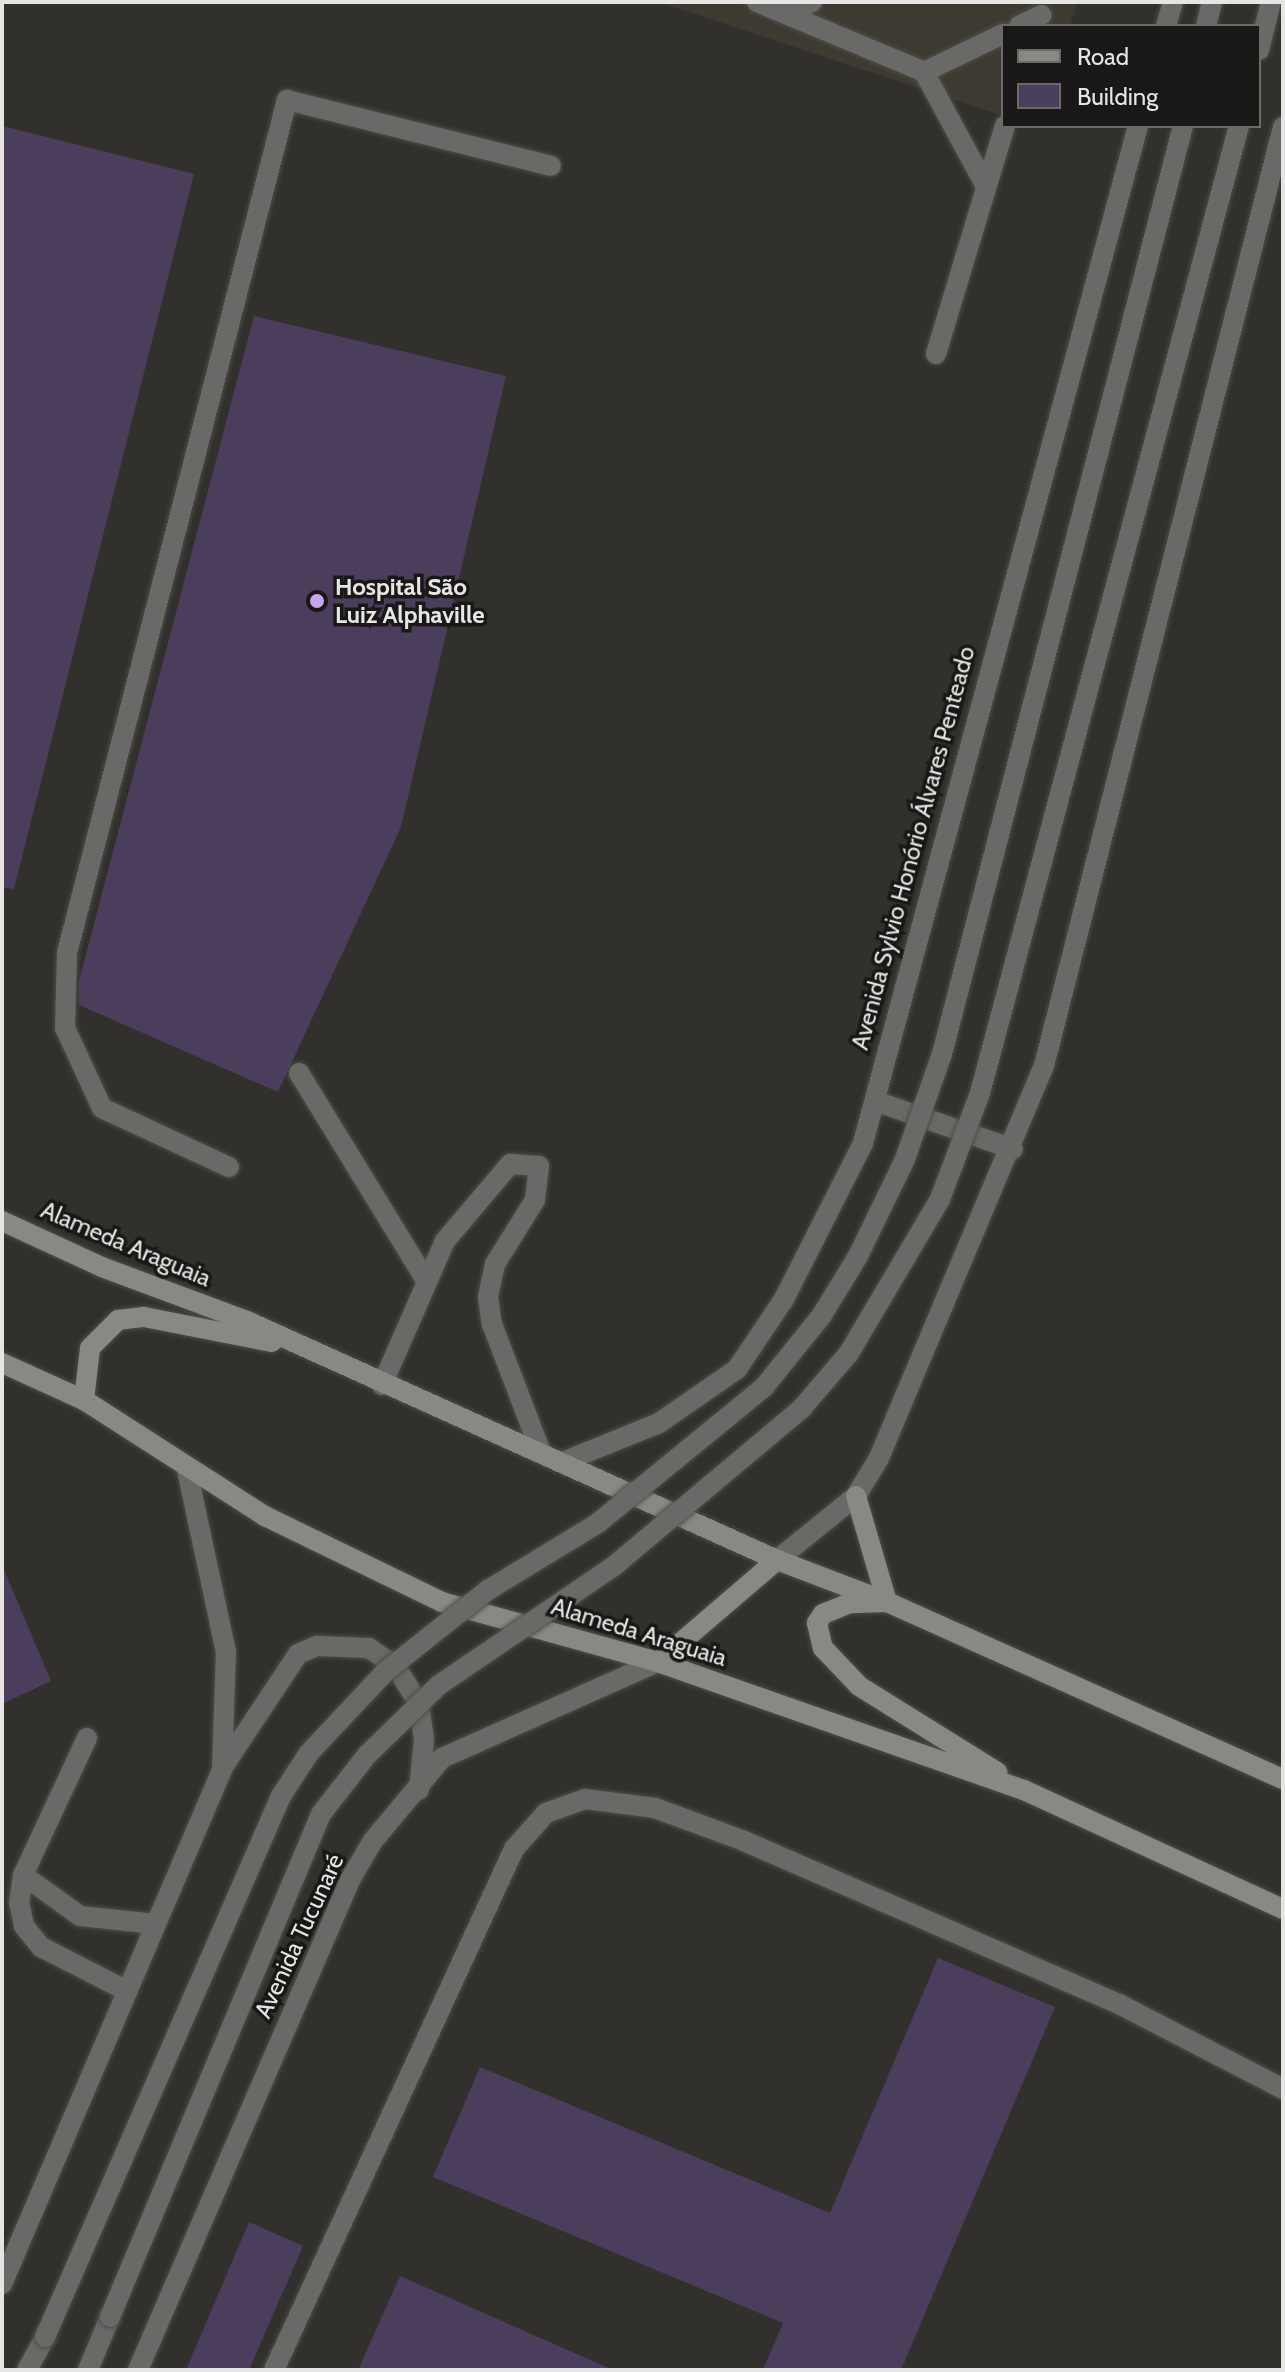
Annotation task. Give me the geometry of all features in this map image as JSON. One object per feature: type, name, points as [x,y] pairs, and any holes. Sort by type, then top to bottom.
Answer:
[{"type":"main road","name":"Alameda Araguaia","points":[[2,1221],[102,1267],[247,1321],[292,1346],[541,1452],[777,1560],[887,1602],[1283,1779]]},
{"type":"main road","points":[[84,1400],[90,1348],[118,1320],[144,1317],[292,1346]]},
{"type":"main road","name":"Alameda Araguaia","points":[[2,1363],[84,1400],[265,1516],[442,1602],[658,1662],[1024,1790],[1283,1909]]},
{"type":"main road","points":[[856,1496],[887,1602],[850,1603],[823,1614],[817,1623],[823,1648],[859,1686],[1024,1790]]},
{"type":"main road","points":[[658,1662],[777,1560]]},
{"type":"street","points":[[757,2],[924,72],[985,185]]},
{"type":"street","points":[[789,14],[812,2]]},
{"type":"street","points":[[1167,24],[1173,2]]},
{"type":"street","points":[[1206,24],[1212,2]]},
{"type":"street","points":[[1261,42],[1271,2]]},
{"type":"street","points":[[1023,24],[1042,14]]},
{"type":"street","points":[[924,72],[1001,35]]},
{"type":"street","points":[[229,1167],[102,1108],[65,1028],[67,953],[287,100],[551,166]]},
{"type":"street","points":[[777,1560],[856,1496],[879,1458],[1013,1149],[1044,1066],[1283,127]]},
{"type":"street","points":[[936,354],[1004,128]]},
{"type":"street","name":"Avenida Sylvio Honório Álvares Penteado","points":[[563,1462],[659,1423],[737,1369],[837,1202],[875,1101],[1007,593],[1137,128]]},
{"type":"street","points":[[27,2370],[45,2337],[281,1796],[309,1753],[397,1662],[488,1590],[598,1523],[764,1387],[822,1315],[858,1256],[905,1159],[942,1054],[1182,128]]},
{"type":"street","points":[[88,2370],[321,1814],[367,1755],[439,1685],[614,1566],[792,1418],[849,1353],[940,1199],[980,1093],[1238,128]]},
{"type":"street","points":[[299,1073],[425,1279]]},
{"type":"street","points":[[875,1101],[1013,1149]]},
{"type":"street","points":[[382,1385],[425,1279],[445,1241],[510,1164],[539,1166],[535,1200],[495,1264],[488,1297],[492,1324],[541,1452]]},
{"type":"street","points":[[186,1466],[226,1652],[222,1770]]},
{"type":"street","points":[[2,2284],[222,1770],[298,1654],[317,1646],[369,1648],[396,1667],[419,1704],[424,1739],[418,1794]]},
{"type":"street","name":"Avenida Tucunaré","points":[[141,2369],[350,1880],[372,1842],[418,1794],[442,1758],[658,1662]]},
{"type":"street","points":[[87,1738],[23,1875],[19,1902],[24,1926],[41,1947],[127,1991]]},
{"type":"street","points":[[274,2370],[514,1849],[546,1813],[585,1799],[655,1808],[744,1841],[1119,2004],[1283,2089]]},
{"type":"street","points":[[23,1875],[80,1916],[156,1924]]},
{"type":"shaded area","points":[[659,2],[1077,2],[1071,24],[1001,24],[1001,115]]},
{"type":"building","points":[[2,126],[194,174],[14,889],[2,887]]},
{"type":"building","name":"Hospital São Luiz Alphaville","points":[[254,316],[506,376],[401,827],[278,1092],[79,1005],[79,981]]},
{"type":"building","points":[[2,1565],[51,1681],[2,1704]]},
{"type":"building","points":[[938,1958],[1055,2007],[901,2370],[763,2370],[783,2323],[433,2177],[480,2067],[830,2213]]},
{"type":"building","points":[[249,2222],[303,2246],[249,2370],[186,2370]]},
{"type":"building","points":[[400,2276],[613,2370],[358,2370]]},
{"type":"place","name":"Hospital São Luiz Alphaville","points":[[317,601]]}]
